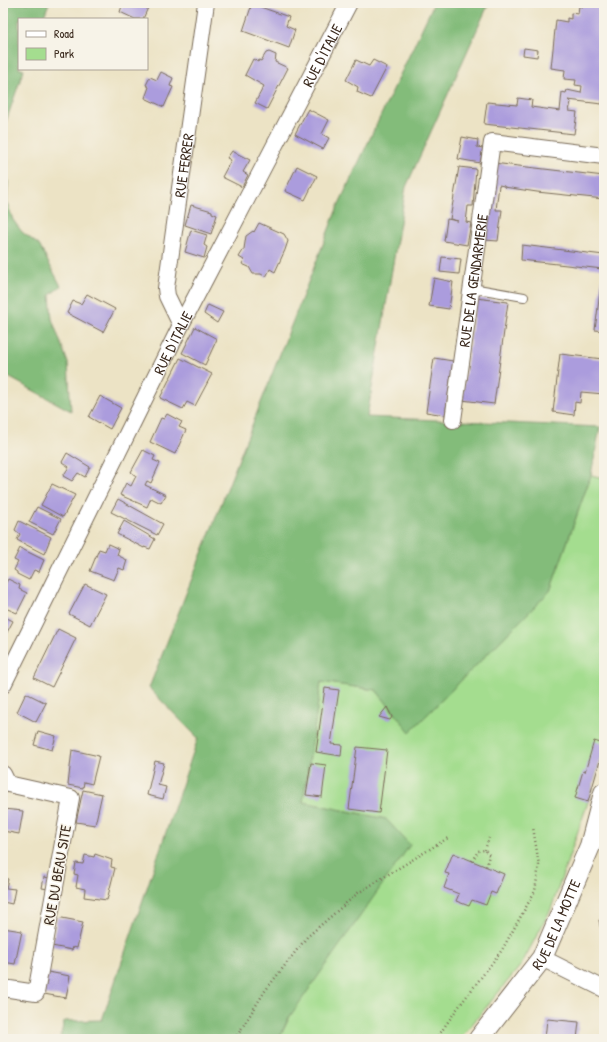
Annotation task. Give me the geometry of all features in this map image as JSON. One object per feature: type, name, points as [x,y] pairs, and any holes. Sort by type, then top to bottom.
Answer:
[{"type":"street","name":"RUE FERRER","points":[[181,326],[167,296],[166,288],[206,3]]},
{"type":"street","name":"RUE D'ITALIE","points":[[3,685],[181,326],[349,3]]},
{"type":"street","name":"RUE DE LA GENDARMERIE","points":[[453,420],[492,142],[604,156]]},
{"type":"street","name":"RUE DU BEAU SITE","points":[[3,774],[8,784],[71,798],[36,993],[3,988]]},
{"type":"street","name":"RUE DE LA MOTTE","points":[[479,1039],[542,958],[590,846],[604,793]]},
{"type":"street","points":[[542,958],[604,989]]},
{"type":"lane","points":[[472,288],[524,297]]},
{"type":"path","points":[[436,1039],[502,950],[535,891],[538,865],[533,827]]},
{"type":"path","points":[[235,1039],[264,991],[308,936],[358,893],[448,838]]},
{"type":"path","points":[[485,850],[490,838]]},
{"type":"path","points":[[472,861],[478,851],[485,850]]},
{"type":"path","points":[[485,850],[489,855],[486,867]]},
{"type":"green space","points":[[3,3],[49,3],[43,18],[18,18],[18,70],[24,70],[3,130]]},
{"type":"green space","points":[[434,3],[489,3],[406,187],[367,417],[600,427],[591,475],[550,591],[410,732],[376,690],[321,682],[303,802],[386,819],[410,845],[288,1019],[279,1039],[60,1039],[64,1021],[102,1020],[198,738],[149,688],[338,206]]},
{"type":"green space","points":[[3,163],[8,182],[7,202],[13,220],[22,232],[39,245],[61,286],[50,295],[52,319],[68,363],[71,411],[3,374]]},
{"type":"green space","points":[[591,475],[604,478],[604,747],[588,802],[551,909],[521,965],[460,1039],[279,1039],[386,819],[303,802],[321,682],[376,690],[410,731],[550,591]]},
{"type":"building","points":[[123,3],[150,3],[143,18],[133,18],[120,12]]},
{"type":"building","points":[[583,3],[604,3],[604,84],[602,104],[568,100],[571,102],[569,111],[577,112],[574,134],[484,124],[487,102],[517,105],[518,98],[532,100],[531,107],[560,111],[562,92],[566,93],[567,90],[581,93],[582,86],[575,85],[576,80],[564,79],[565,70],[551,68],[556,20],[567,22],[567,18],[571,19],[571,13],[578,14],[579,6],[582,7]]},
{"type":"building","points":[[252,4],[289,17],[286,26],[295,30],[289,48],[243,31]]},
{"type":"building","points":[[524,48],[538,50],[537,57],[523,55]]},
{"type":"building","points":[[269,52],[276,55],[275,62],[288,68],[267,109],[255,103],[264,86],[245,75],[253,59],[258,62],[259,60],[261,61],[266,53]]},
{"type":"building","points":[[356,60],[369,66],[373,60],[387,67],[371,98],[357,92],[358,87],[346,80]]},
{"type":"building","points":[[161,72],[173,78],[170,86],[173,87],[164,107],[145,98],[149,87],[146,85],[150,77],[157,80]]},
{"type":"building","points":[[308,109],[329,120],[322,134],[329,138],[323,149],[295,134]]},
{"type":"building","points":[[462,137],[478,140],[477,147],[483,148],[480,163],[458,159]]},
{"type":"building","points":[[232,151],[250,160],[243,172],[248,175],[242,187],[222,177],[231,160],[227,158]]},
{"type":"building","points":[[493,163],[604,176],[604,199],[537,192],[499,185],[496,210],[502,210],[498,241],[485,240]]},
{"type":"building","points":[[297,166],[317,176],[305,200],[285,191]]},
{"type":"building","points":[[459,167],[476,169],[473,206],[468,206],[466,222],[471,223],[467,245],[444,241],[447,219],[458,221],[450,219]]},
{"type":"building","points":[[191,205],[212,211],[212,213],[217,215],[211,234],[185,225]]},
{"type":"building","points":[[259,223],[284,234],[288,241],[275,272],[270,269],[266,277],[261,274],[253,274],[249,267],[242,264],[244,260],[239,257],[244,249],[246,236],[253,231],[254,232]]},
{"type":"building","points":[[191,230],[207,235],[204,245],[207,247],[204,258],[185,252]]},
{"type":"building","points":[[522,245],[604,255],[604,331],[595,330],[603,269],[521,260]]},
{"type":"building","points":[[442,257],[461,259],[459,274],[440,272]]},
{"type":"building","points":[[434,278],[453,282],[449,309],[429,306]]},
{"type":"building","points":[[87,294],[115,309],[103,332],[67,313],[73,301],[81,304]]},
{"type":"building","points":[[476,298],[508,302],[494,404],[462,400]]},
{"type":"building","points":[[208,305],[223,312],[217,323],[204,314]]},
{"type":"building","points":[[195,327],[217,339],[205,365],[182,353]]},
{"type":"building","points":[[560,354],[603,359],[604,394],[581,392],[580,403],[575,402],[574,415],[553,412]]},
{"type":"building","points":[[180,358],[212,374],[195,406],[187,402],[183,409],[160,398]]},
{"type":"building","points":[[434,358],[453,361],[445,415],[426,412]]},
{"type":"building","points":[[100,396],[121,408],[110,429],[89,417]]},
{"type":"building","points":[[167,414],[182,422],[179,427],[186,430],[175,454],[150,442],[161,418],[164,419]]},
{"type":"building","points":[[143,450],[155,456],[153,460],[160,463],[151,483],[147,481],[145,485],[166,495],[161,503],[151,498],[147,507],[120,495],[126,483],[131,486],[136,476],[131,472]]},
{"type":"building","points":[[67,453],[90,467],[85,477],[78,473],[72,481],[63,476],[69,467],[62,462]]},
{"type":"building","points":[[52,484],[75,495],[63,517],[41,505]]},
{"type":"building","points":[[118,499],[163,524],[157,535],[111,512]]},
{"type":"building","points":[[37,507],[61,519],[53,534],[29,522]]},
{"type":"building","points":[[19,521],[51,537],[44,554],[17,540],[20,534],[15,530]]},
{"type":"building","points":[[124,521],[155,539],[150,549],[144,548],[117,534]]},
{"type":"building","points":[[108,544],[119,549],[117,555],[127,560],[124,570],[119,568],[114,580],[90,571],[99,549],[105,551]]},
{"type":"building","points":[[20,548],[44,560],[39,572],[34,570],[29,580],[17,574],[14,570],[18,562],[14,560]]},
{"type":"building","points":[[8,579],[20,585],[19,589],[27,593],[17,613],[3,607],[3,589]]},
{"type":"building","points":[[85,584],[106,594],[90,625],[69,614]]},
{"type":"building","points":[[3,616],[13,621],[3,640]]},
{"type":"building","points":[[58,629],[76,638],[52,687],[34,678]]},
{"type":"building","points":[[325,688],[339,690],[331,744],[342,745],[341,756],[316,752]]},
{"type":"building","points":[[26,693],[46,703],[36,722],[17,712]]},
{"type":"building","points":[[387,707],[392,717],[390,720],[379,717]]},
{"type":"building","points":[[38,731],[56,736],[52,750],[34,745]]},
{"type":"building","points":[[594,741],[604,744],[604,747],[588,802],[575,798],[583,771],[585,772]]},
{"type":"building","points":[[357,747],[387,750],[379,813],[349,809]]},
{"type":"building","points":[[72,750],[99,756],[92,784],[84,782],[83,788],[68,785]]},
{"type":"building","points":[[155,761],[164,763],[158,785],[166,787],[163,799],[147,795]]},
{"type":"building","points":[[311,763],[326,765],[322,797],[306,795]]},
{"type":"building","points":[[83,790],[102,794],[95,825],[76,822]]},
{"type":"building","points":[[3,809],[23,811],[19,834],[3,831]]},
{"type":"building","points":[[453,853],[504,874],[496,894],[491,892],[486,905],[472,900],[469,906],[456,901],[459,894],[444,888],[449,874],[445,873]]},
{"type":"building","points":[[95,854],[112,860],[111,867],[115,868],[107,900],[84,897],[85,889],[76,887],[78,875],[74,874],[76,863],[83,864],[85,855],[94,857]]},
{"type":"building","points":[[44,877],[50,878],[48,889],[42,888]]},
{"type":"building","points":[[3,878],[8,879],[6,888],[15,889],[12,904],[3,902]]},
{"type":"building","points":[[57,917],[83,922],[77,948],[73,947],[72,950],[52,946]]},
{"type":"building","points":[[604,919],[604,942],[603,942],[599,920]]},
{"type":"building","points":[[3,928],[22,931],[15,964],[3,962]]},
{"type":"building","points":[[48,972],[70,976],[66,998],[44,994]]},
{"type":"building","points":[[547,1019],[579,1022],[577,1039],[545,1039]]}]
